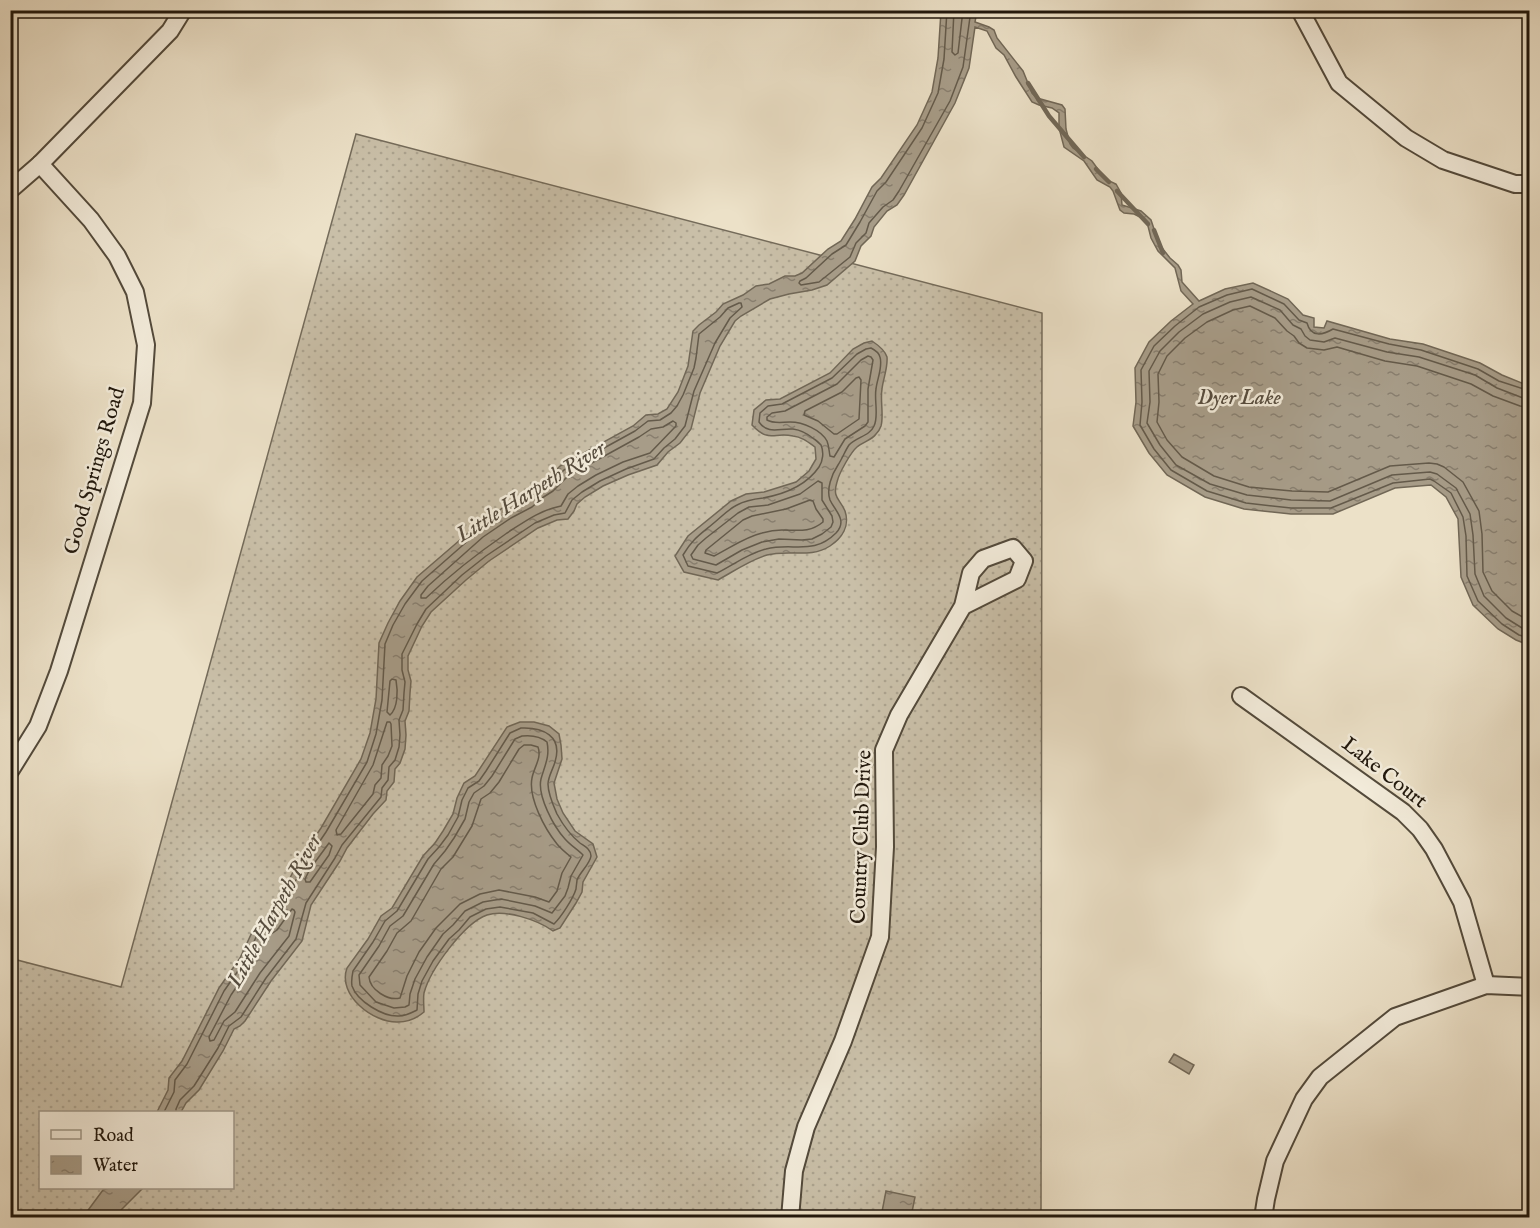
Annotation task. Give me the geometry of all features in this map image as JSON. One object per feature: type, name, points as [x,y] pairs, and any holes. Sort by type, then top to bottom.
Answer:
[{"type":"street","points":[[10,190],[40,164],[170,32],[183,10]]},
{"type":"street","points":[[1300,10],[1340,83],[1406,138],[1443,160],[1515,184],[1530,184]]},
{"type":"street","name":"Good Springs Road","points":[[10,771],[38,726],[59,671],[142,403],[146,345],[135,292],[117,256],[91,220],[40,164]]},
{"type":"street","name":"Country Club Drive","points":[[790,1218],[794,1171],[806,1127],[843,1041],[880,937],[885,847],[884,750],[899,715],[963,606]]},
{"type":"street","name":"Lake Court","points":[[1241,696],[1403,812],[1420,830],[1434,849],[1462,902],[1486,985]]},
{"type":"street","points":[[1263,1218],[1275,1161],[1304,1098],[1320,1077],[1395,1017],[1486,985],[1530,987]]},
{"type":"shaded area","points":[[356,134],[1042,313],[1041,1217],[11,1218],[10,985],[17,960],[121,987]]},
{"type":"water","name":"Dyer Lake","points":[[941,11],[977,11],[975,22],[994,30],[997,38],[1023,71],[1032,93],[1037,98],[1062,105],[1065,109],[1066,129],[1073,148],[1092,161],[1105,179],[1116,184],[1121,193],[1122,205],[1141,211],[1151,220],[1159,244],[1178,265],[1182,282],[1199,301],[1225,289],[1253,283],[1288,299],[1303,315],[1314,318],[1314,327],[1324,328],[1327,321],[1390,339],[1423,344],[1480,363],[1529,386],[1529,645],[1498,629],[1473,605],[1461,577],[1458,519],[1446,497],[1431,485],[1395,488],[1333,514],[1291,514],[1244,509],[1205,497],[1167,475],[1149,453],[1133,426],[1136,402],[1135,368],[1149,342],[1193,304],[1181,291],[1175,268],[1158,251],[1144,219],[1120,210],[1110,187],[1097,180],[1084,161],[1064,147],[1059,128],[1059,113],[1052,108],[1032,102],[987,31],[975,27],[969,68],[955,103],[904,195],[874,227],[871,236],[861,246],[855,261],[827,285],[770,299],[735,321],[720,346],[700,393],[691,429],[657,465],[603,486],[585,497],[577,504],[568,519],[557,520],[538,528],[489,561],[431,612],[408,656],[411,681],[409,711],[405,721],[405,749],[395,769],[394,782],[387,791],[386,800],[347,848],[311,905],[302,941],[271,981],[245,1021],[234,1029],[199,1090],[182,1111],[158,1111],[168,1090],[169,1078],[182,1061],[219,988],[240,958],[254,928],[267,922],[298,862],[321,828],[361,759],[370,733],[376,699],[379,643],[400,601],[417,577],[475,527],[544,482],[560,466],[633,426],[646,415],[658,414],[667,409],[678,392],[688,366],[693,331],[723,304],[756,286],[802,273],[828,249],[841,241],[872,187],[881,178],[917,125],[932,92],[938,58]]},
{"type":"water","points":[[872,341],[883,350],[887,357],[882,393],[882,422],[874,436],[855,450],[838,478],[836,495],[846,516],[846,527],[841,535],[834,543],[822,550],[767,555],[718,580],[684,572],[675,556],[688,536],[731,501],[746,494],[764,492],[796,482],[809,471],[816,459],[815,447],[802,439],[786,435],[763,434],[752,425],[754,410],[766,400],[780,399],[830,373],[853,349]]},
{"type":"water","points":[[520,722],[534,722],[549,726],[559,734],[562,759],[554,783],[557,799],[575,831],[593,844],[597,857],[583,882],[582,892],[560,928],[553,931],[539,923],[503,913],[487,915],[478,920],[468,927],[449,948],[433,972],[424,993],[424,1012],[402,1022],[378,1018],[359,1006],[352,997],[345,978],[347,968],[381,916],[392,908],[423,856],[443,831],[453,814],[464,783],[475,776],[507,727]]},
{"type":"water","points":[[1174,1054],[1194,1065],[1189,1074],[1169,1062]]},
{"type":"water","points":[[142,1189],[114,1217],[83,1217],[103,1190]]},
{"type":"water","points":[[886,1191],[915,1197],[911,1217],[881,1217]]},
{"type":"waterway","points":[[1028,83],[1049,116],[1084,157]]},
{"type":"waterway","points":[[1096,169],[1109,182]]},
{"type":"waterway","points":[[1117,191],[1148,224]]},
{"type":"waterway","points":[[1154,230],[1163,253]]},
{"type":"water label","name":"Little Harpeth River","points":[[531,492]]},
{"type":"water label","name":"Little Harpeth River","points":[[275,911]]}]
